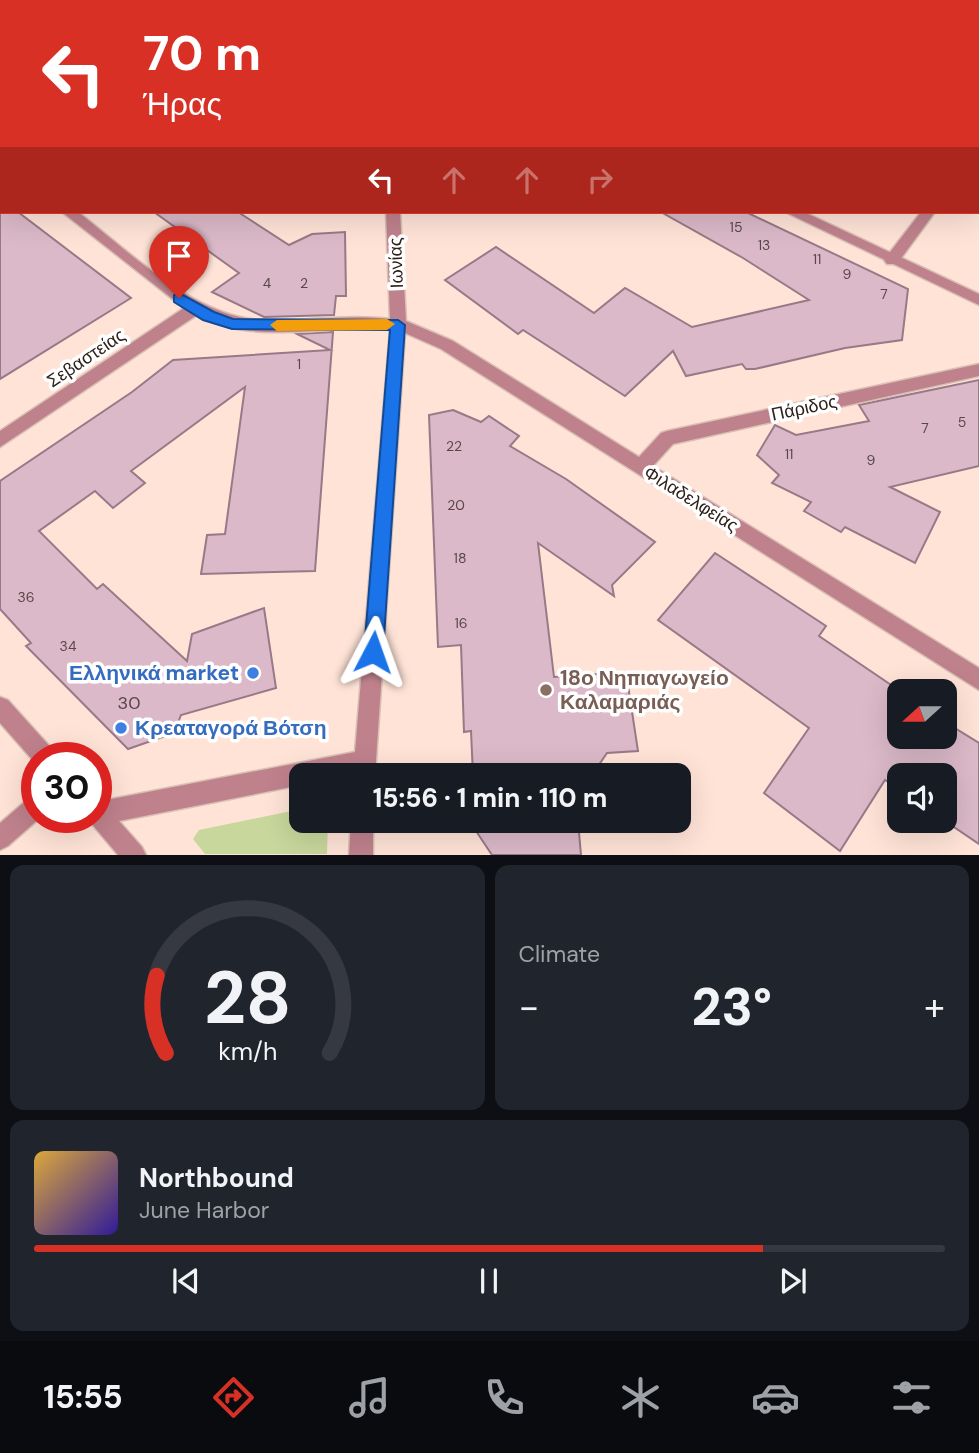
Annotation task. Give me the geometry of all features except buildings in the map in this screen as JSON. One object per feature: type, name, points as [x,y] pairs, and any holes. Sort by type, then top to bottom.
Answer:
[{"type":"street","points":[[72,214],[194,309],[221,321],[244,325],[398,325]]},
{"type":"street","name":"Ιωνίας","points":[[365,763],[398,325],[393,214]]},
{"type":"street","points":[[796,214],[979,300]]},
{"type":"street","points":[[892,260],[926,214]]},
{"type":"street","name":"Σεβαστείας","points":[[0,440],[194,309]]},
{"type":"street","name":"Φιλαδελφείας","points":[[398,325],[430,337],[465,355],[979,680]]},
{"type":"street","name":"Πάριδος","points":[[641,467],[667,438],[979,370]]},
{"type":"street","points":[[0,707],[31,742]]},
{"type":"street","points":[[112,811],[289,781]]},
{"type":"street","points":[[0,838],[21,820]]},
{"type":"street","points":[[112,831],[134,855]]},
{"type":"street","points":[[361,855],[362,833]]},
{"type":"green space","points":[[289,811],[289,833],[328,833],[327,854],[205,854],[193,839],[199,830]]},
{"type":"slow traffic","points":[[277,325],[387,324]]},
{"type":"place","name":"Ελληνικά market","points":[[253,673]]},
{"type":"place","name":"18ο Νηπιαγωγείο Καλαμαριάς","points":[[546,690]]},
{"type":"place","name":"Κρεαταγορά Βότση","points":[[121,728]]},
{"type":"route","points":[[179,298],[208,316],[232,324],[398,325],[373,652]]}]
